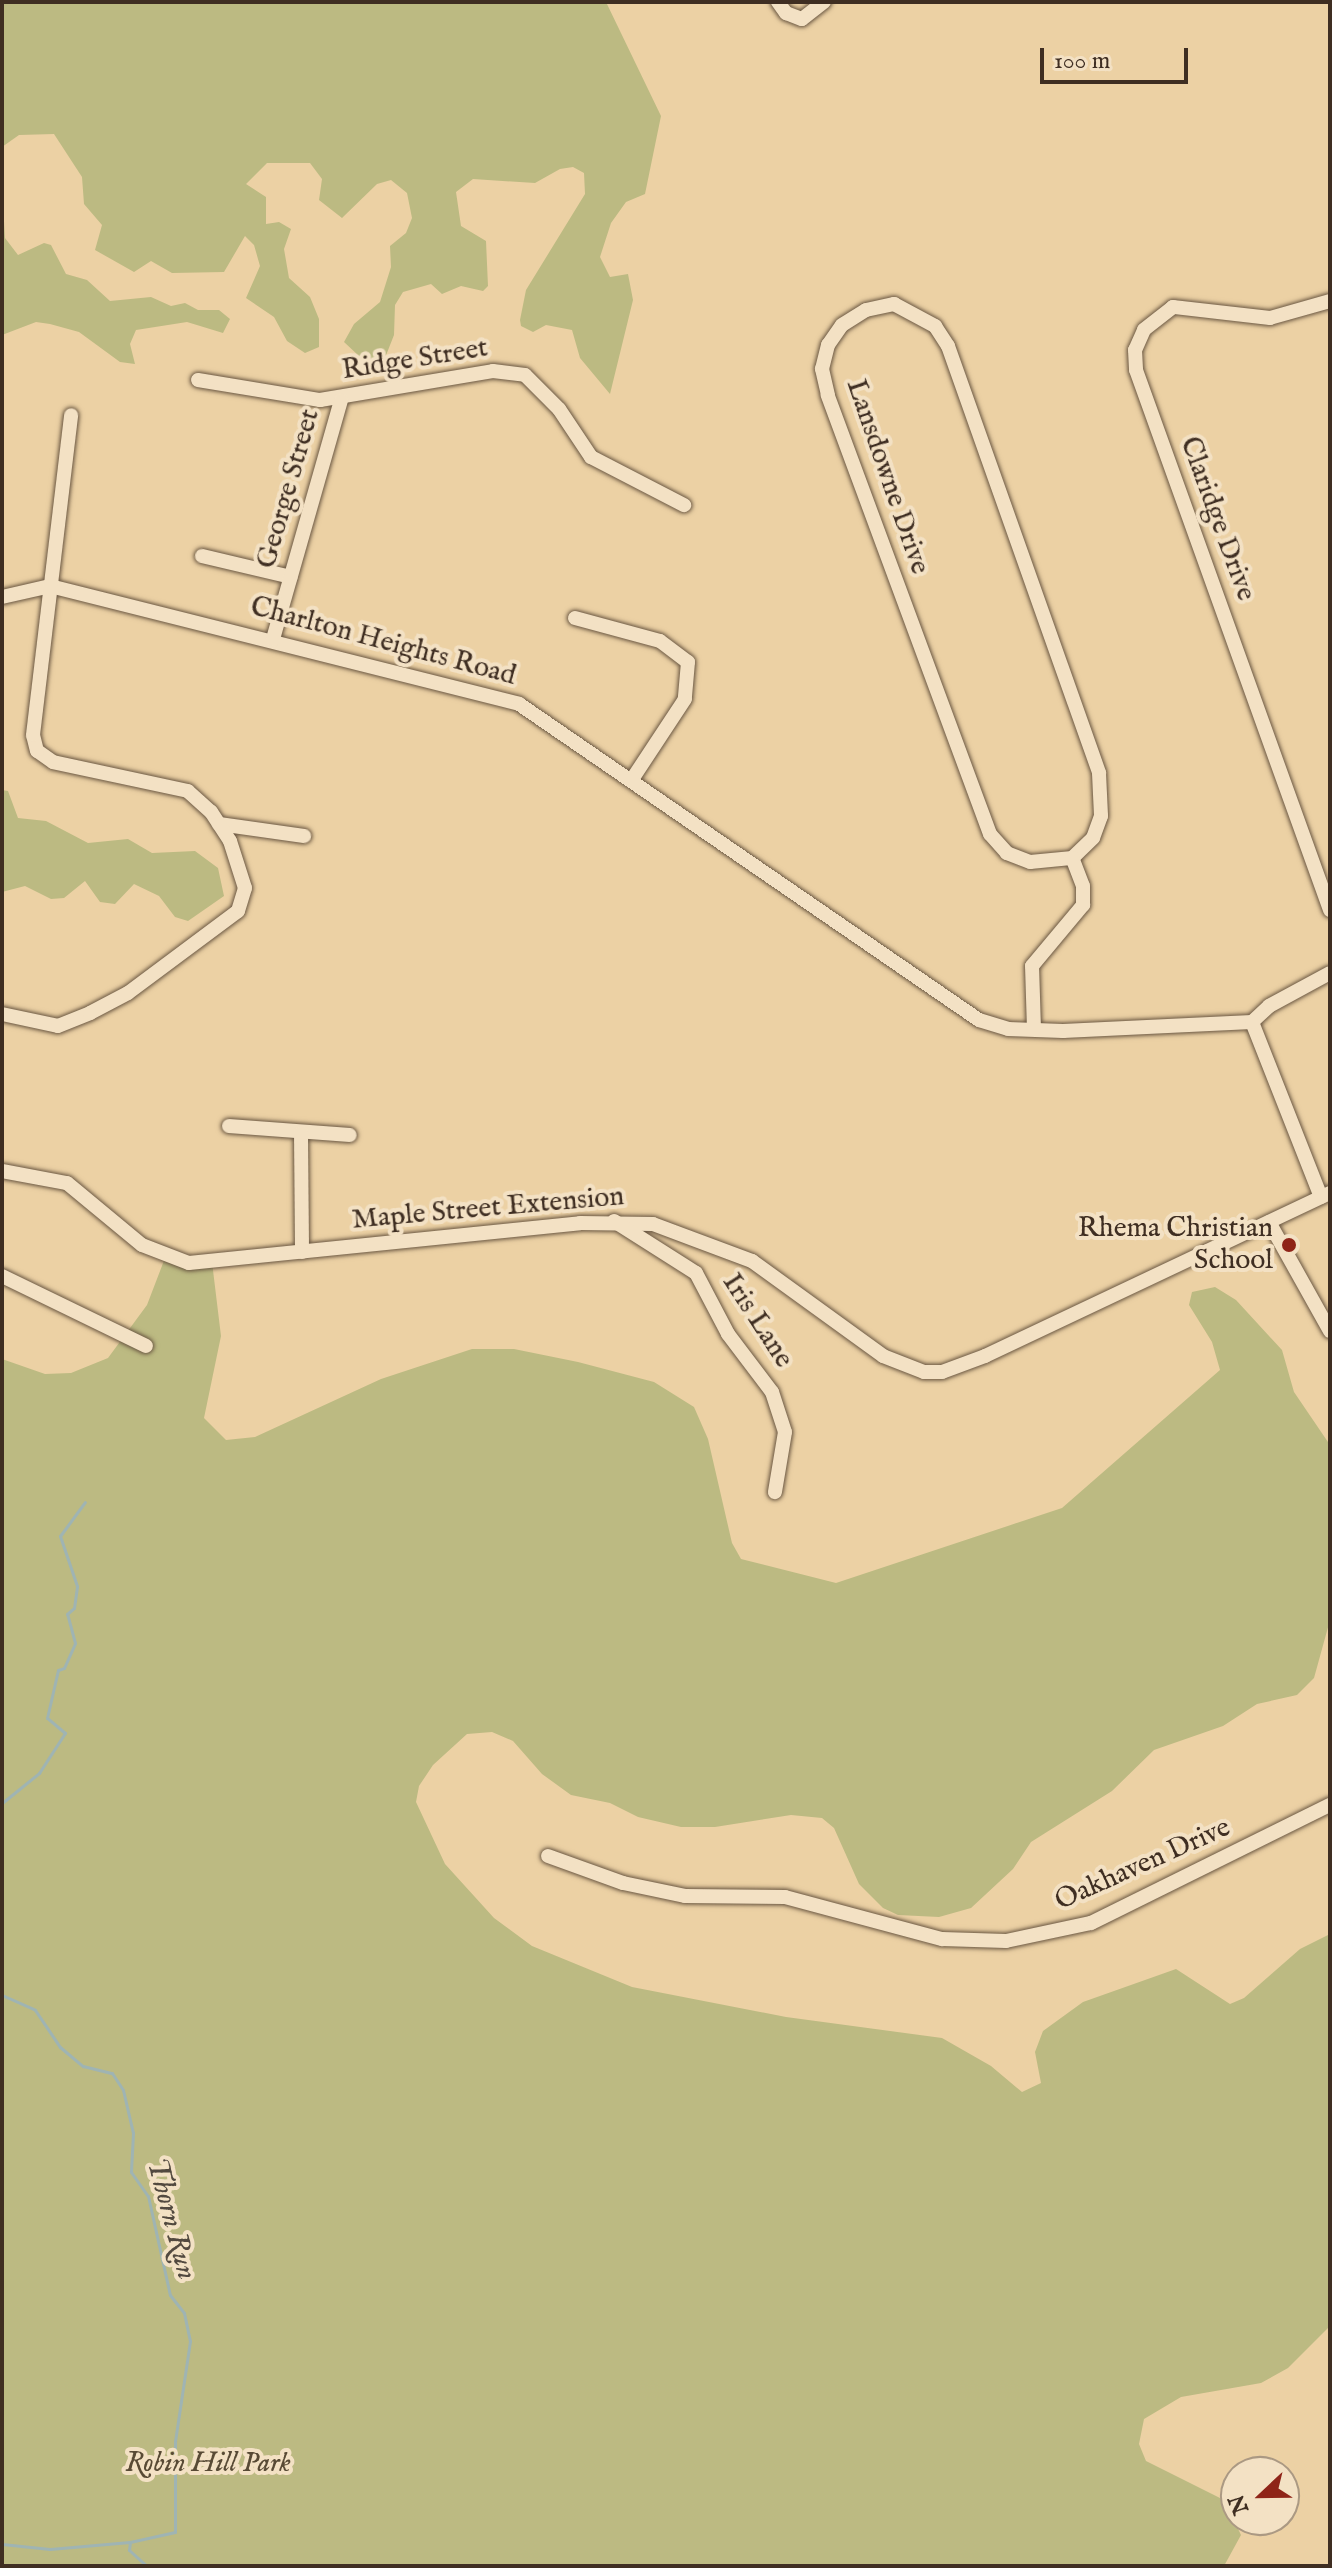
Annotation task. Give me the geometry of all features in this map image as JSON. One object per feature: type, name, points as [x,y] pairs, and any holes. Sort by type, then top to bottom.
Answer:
[{"type":"street","points":[[778,2],[786,13],[802,19],[824,2]]},
{"type":"street","name":"Claridge Drive","points":[[1330,301],[1270,318],[1173,307],[1144,330],[1135,350],[1136,370],[1330,910]]},
{"type":"street","name":"Lansdowne Drive","points":[[894,304],[916,312],[935,326],[948,346],[1099,773],[1101,816],[1093,838],[1072,858],[1030,862],[1007,853],[990,834],[973,796],[822,369],[828,345],[842,325],[866,310],[894,304]]},
{"type":"street","name":"Ridge Street","points":[[198,380],[341,400],[493,371],[525,375],[559,409],[572,435],[591,457],[684,505]]},
{"type":"street","name":"George Street","points":[[273,639],[341,400]]},
{"type":"street","points":[[2,1014],[58,1026],[90,1013],[128,993],[238,911],[245,888],[219,824],[188,791],[53,762],[37,751],[33,735],[71,415]]},
{"type":"street","points":[[202,556],[291,577]]},
{"type":"street","points":[[2,597],[50,586]]},
{"type":"street","name":"Charlton Heights Road","points":[[50,586],[273,639],[519,704],[979,1020],[1008,1029],[1252,1022]]},
{"type":"street","points":[[575,618],[660,641],[688,662],[685,699],[631,781]]},
{"type":"street","points":[[219,824],[304,836]]},
{"type":"street","points":[[1034,1029],[1032,966],[1083,905],[1083,886],[1072,858]]},
{"type":"street","points":[[1326,1195],[1252,1022],[1269,1006],[1330,973]]},
{"type":"street","points":[[229,1126],[350,1135]]},
{"type":"street","points":[[301,1133],[302,1252]]},
{"type":"street","name":"Maple Street Extension","points":[[2,1171],[67,1183],[142,1245],[177,1261],[302,1252],[614,1220],[653,1224],[736,1253],[796,1289],[894,1363],[924,1372],[960,1367],[1326,1195]]},
{"type":"street","name":"Iris Lane","points":[[614,1220],[696,1273],[728,1334],[772,1392],[785,1432],[775,1492]]},
{"type":"street","points":[[1269,1222],[1330,1331]]},
{"type":"street","points":[[2,1276],[146,1346]]},
{"type":"street","name":"Oakhaven Drive","points":[[548,1856],[623,1883],[685,1896],[785,1897],[942,1939],[1006,1941],[1102,1918],[1330,1805]]},
{"type":"green space","points":[[2,2],[606,2],[661,116],[645,194],[626,202],[611,223],[600,257],[610,277],[628,274],[633,300],[610,394],[580,358],[572,330],[546,325],[533,332],[521,326],[520,320],[526,290],[585,194],[584,173],[573,167],[560,169],[535,183],[473,179],[456,192],[461,226],[486,241],[488,286],[483,291],[461,286],[442,294],[431,284],[403,292],[395,305],[394,335],[383,363],[359,356],[344,342],[354,324],[380,302],[391,267],[390,246],[406,233],[412,218],[407,193],[391,180],[377,184],[342,218],[319,200],[322,179],[310,163],[267,163],[246,184],[266,197],[266,224],[279,222],[291,229],[284,249],[289,278],[310,297],[319,319],[319,347],[305,353],[287,341],[274,317],[246,298],[260,266],[254,245],[245,236],[224,272],[172,273],[151,261],[134,272],[95,250],[102,225],[84,204],[82,177],[54,134],[19,135],[2,147]]},
{"type":"green space","points":[[2,187],[5,238],[18,255],[44,243],[51,245],[66,274],[87,280],[110,301],[151,297],[171,306],[185,303],[198,310],[219,310],[230,319],[223,333],[187,322],[136,330],[130,344],[135,364],[120,362],[79,332],[50,324],[36,322],[2,335]]},
{"type":"green space","points":[[2,790],[8,791],[18,818],[46,821],[88,843],[128,839],[152,853],[195,851],[218,868],[224,896],[188,921],[175,917],[159,896],[134,884],[115,904],[100,902],[85,881],[64,898],[51,899],[25,886],[2,892]]},
{"type":"green space","name":"Robin Hill Park","points":[[165,1258],[212,1262],[221,1336],[204,1418],[226,1440],[255,1437],[381,1379],[472,1349],[514,1349],[654,1382],[694,1407],[708,1439],[732,1543],[741,1559],[836,1583],[1062,1508],[1220,1370],[1212,1342],[1189,1305],[1192,1292],[1215,1287],[1236,1300],[1282,1350],[1294,1392],[1330,1445],[1330,1620],[1314,1678],[1297,1695],[1257,1704],[1223,1726],[1154,1750],[1112,1791],[1031,1842],[1013,1869],[971,1908],[939,1917],[898,1915],[883,1908],[859,1884],[834,1828],[822,1818],[791,1815],[715,1827],[681,1827],[638,1817],[610,1803],[571,1795],[542,1774],[513,1741],[492,1732],[467,1734],[433,1765],[419,1786],[416,1802],[445,1864],[494,1918],[532,1946],[632,1987],[786,2017],[942,2038],[991,2066],[1022,2092],[1041,2083],[1035,2052],[1043,2031],[1083,2002],[1176,1969],[1230,2004],[1244,1998],[1300,1949],[1330,1934],[1330,2326],[1288,2368],[1261,2383],[1181,2397],[1144,2419],[1139,2444],[1146,2461],[1220,2498],[1220,2536],[1240,2536],[1224,2566],[2,2566],[2,1359],[45,1374],[71,1373],[108,1358],[147,1305]]},
{"type":"waterway","points":[[2,1803],[39,1773],[65,1733],[47,1718],[58,1670],[64,1668],[75,1643],[67,1614],[74,1608],[77,1586],[60,1536],[85,1502]]},
{"type":"waterway","name":"Thorn Run","points":[[2,1995],[35,2010],[60,2047],[83,2066],[112,2073],[123,2090],[133,2133],[131,2172],[148,2196],[170,2295],[184,2313],[190,2341],[175,2441],[175,2532],[130,2542],[129,2550],[147,2566]]},
{"type":"waterway","points":[[2,2544],[50,2549],[130,2542]]},
{"type":"place","name":"Rhema Christian School","points":[[1289,1245]]}]
